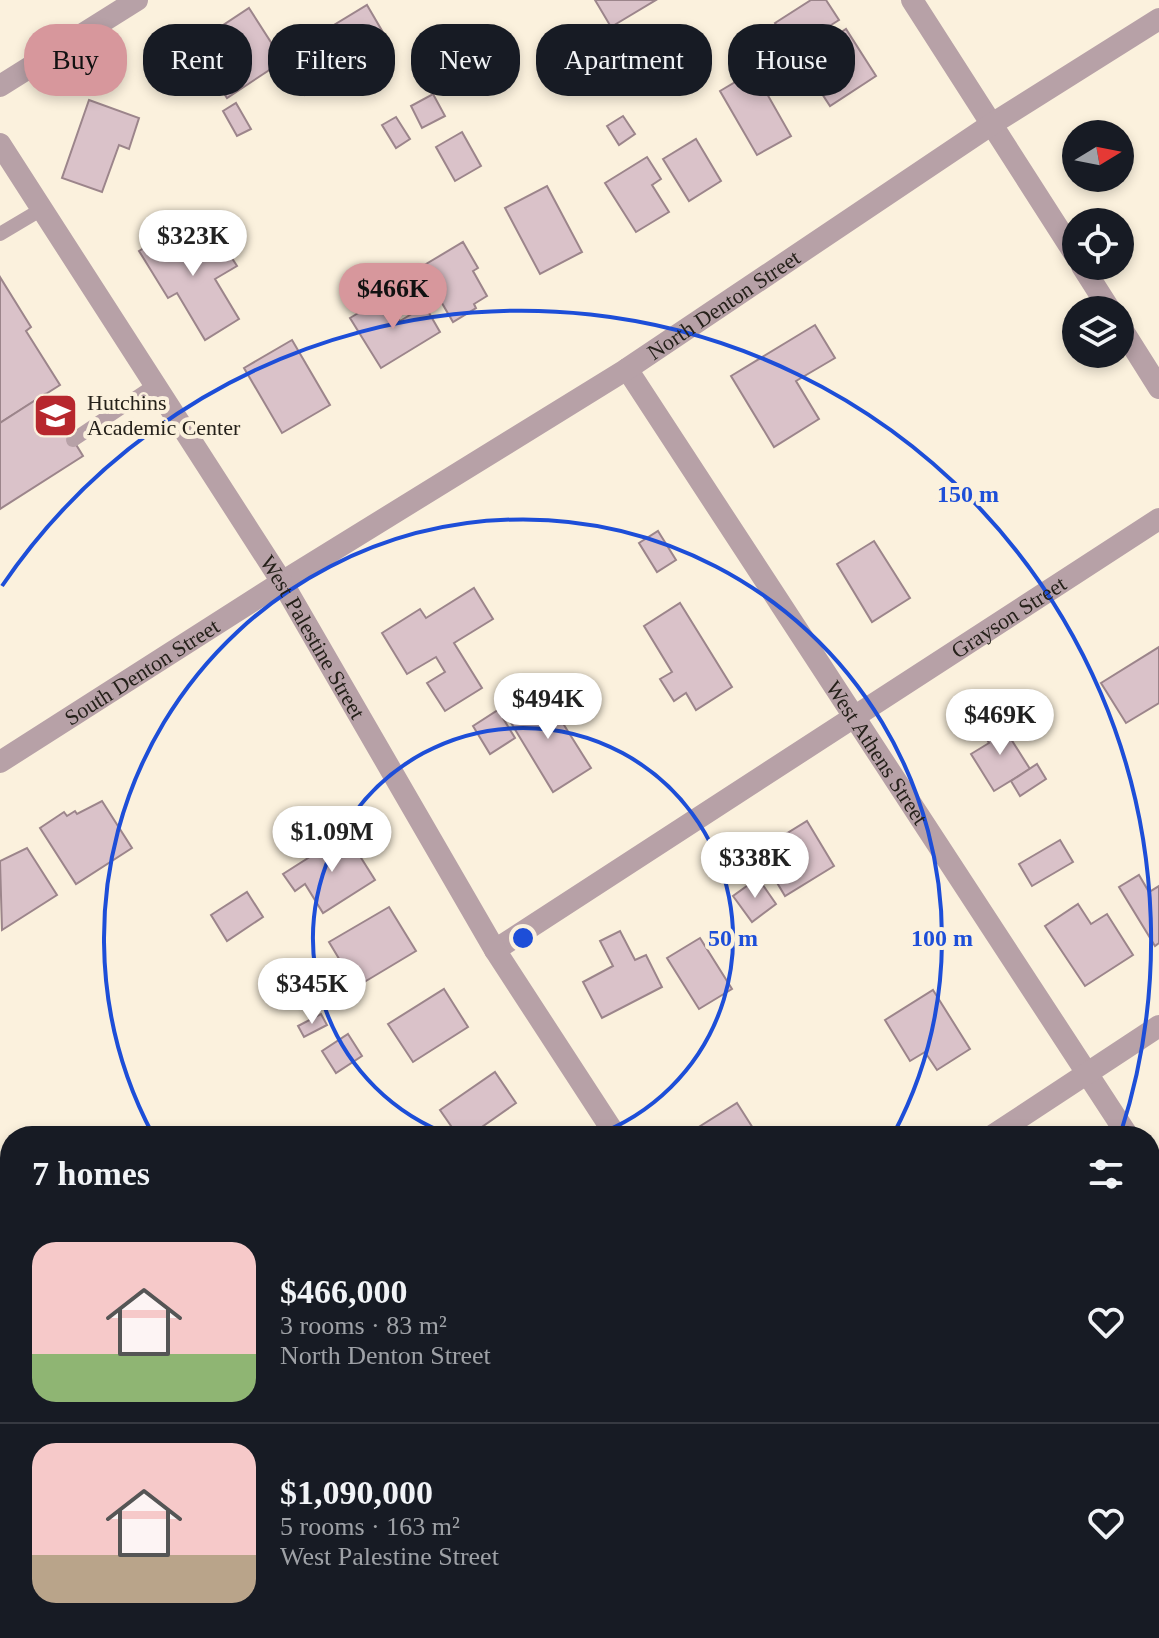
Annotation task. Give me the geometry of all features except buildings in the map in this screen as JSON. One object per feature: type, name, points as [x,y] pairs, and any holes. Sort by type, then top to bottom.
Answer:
[{"type":"street","points":[[0,86],[137,0]]},
{"type":"street","points":[[912,0],[1062,234]]},
{"type":"street","name":"North Denton Street","points":[[282,582],[627,369],[992,124],[1159,19]]},
{"type":"street","name":"West Palestine Street","points":[[0,144],[282,582],[495,950],[609,1126]]},
{"type":"street","points":[[1134,348],[1159,388]]},
{"type":"street","name":"West Athens Street","points":[[627,369],[1121,1126]]},
{"type":"street","name":"Grayson Street","points":[[495,950],[1159,519]]},
{"type":"street","name":"South Denton Street","points":[[0,762],[282,582]]},
{"type":"street","points":[[1007,1126],[1159,1026]]},
{"type":"lane","points":[[0,234],[42,209]]},
{"type":"lane","points":[[73,440],[155,385]]},
{"type":"place","name":"Hutchins Academic Center","points":[[56,415]]}]
